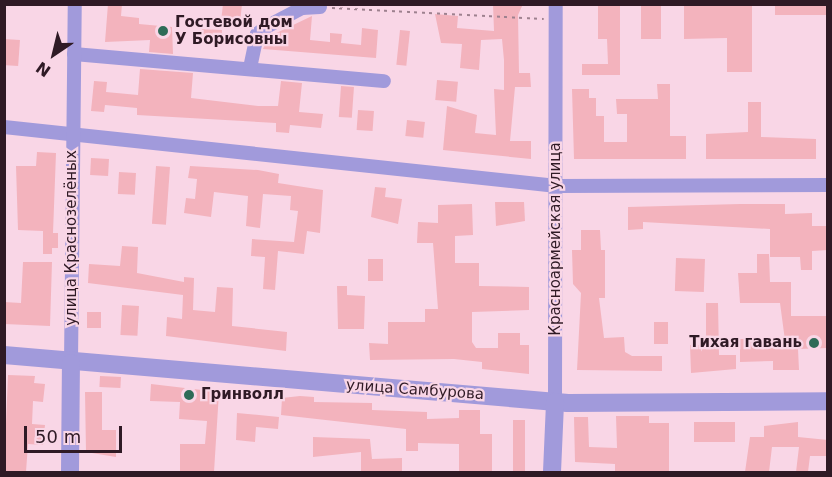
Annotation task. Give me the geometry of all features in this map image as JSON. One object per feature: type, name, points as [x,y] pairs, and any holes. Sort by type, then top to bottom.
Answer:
[{"type":"street","name":"улица Краснозелёных","points":[[70,472],[75,4]]},
{"type":"street","points":[[250,68],[257,34],[302,8],[320,7]]},
{"type":"street","name":"Красноармейская улица","points":[[552,472],[557,186],[556,11]]},
{"type":"street","points":[[74,54],[384,81]]},
{"type":"street","points":[[4,127],[557,186],[828,184]]},
{"type":"street","name":"улица Самбурова","points":[[4,355],[71,363],[555,402],[828,401]]},
{"type":"path","points":[[320,7],[556,11]]},
{"type":"building","points":[[108,4],[122,4],[121,16],[139,18],[139,24],[172,27],[173,54],[149,52],[150,40],[105,42]]},
{"type":"building","points":[[223,4],[242,4],[240,23],[221,22]]},
{"type":"building","points":[[493,4],[523,4],[518,15],[519,73],[530,73],[531,87],[515,87],[510,141],[531,141],[531,159],[443,150],[447,106],[477,115],[475,133],[496,135],[494,89],[504,90],[504,60],[502,39],[481,40],[479,70],[460,68],[462,44],[441,43],[435,14],[458,16],[457,28],[494,31]]},
{"type":"building","points":[[598,4],[620,4],[620,75],[582,75],[582,64],[608,64],[607,39],[598,39]]},
{"type":"building","points":[[641,4],[661,4],[661,39],[641,39]]},
{"type":"building","points":[[684,4],[752,4],[752,72],[727,72],[727,38],[684,39]]},
{"type":"building","points":[[775,4],[828,4],[828,15],[775,15]]},
{"type":"building","points":[[312,16],[310,40],[330,42],[330,33],[342,34],[341,43],[361,45],[362,28],[378,30],[376,58],[263,49],[268,37]]},
{"type":"building","points":[[202,29],[222,30],[221,44],[201,43]]},
{"type":"building","points":[[400,30],[410,31],[406,66],[396,65]]},
{"type":"building","points":[[4,39],[20,40],[18,66],[4,65]]},
{"type":"building","points":[[140,69],[193,73],[191,98],[258,106],[278,106],[281,81],[302,83],[299,112],[323,114],[321,128],[290,125],[289,133],[276,132],[276,123],[137,115],[137,108],[105,105],[104,112],[91,111],[94,81],[107,82],[106,92],[138,95]]},
{"type":"building","points":[[437,80],[458,82],[456,102],[435,100]]},
{"type":"building","points":[[657,84],[670,84],[670,136],[686,136],[686,159],[574,159],[572,89],[589,89],[589,98],[596,98],[596,116],[604,116],[604,142],[627,142],[627,114],[617,114],[616,99],[658,99]]},
{"type":"building","points":[[341,86],[354,87],[352,118],[339,117]]},
{"type":"building","points":[[748,102],[761,102],[761,137],[816,139],[816,159],[706,159],[706,134],[748,132]]},
{"type":"building","points":[[358,110],[374,111],[373,131],[357,130]]},
{"type":"building","points":[[407,120],[425,122],[423,138],[405,136]]},
{"type":"building","points":[[37,152],[56,153],[53,233],[58,233],[58,248],[52,248],[52,254],[43,254],[43,231],[18,230],[16,166],[36,166]]},
{"type":"building","points":[[91,158],[109,159],[108,176],[90,175]]},
{"type":"building","points":[[156,166],[170,167],[166,225],[152,224]]},
{"type":"building","points":[[190,166],[258,170],[279,174],[278,183],[323,190],[320,233],[307,231],[304,254],[278,251],[275,290],[263,289],[265,257],[251,256],[252,239],[294,242],[298,211],[290,210],[291,196],[263,194],[260,228],[246,226],[248,196],[214,192],[211,217],[184,213],[186,198],[195,199],[197,179],[188,178]]},
{"type":"building","points":[[119,172],[136,173],[135,195],[118,194]]},
{"type":"building","points":[[375,187],[386,188],[385,197],[402,199],[398,224],[371,217]]},
{"type":"building","points":[[495,202],[524,202],[525,221],[496,226]]},
{"type":"building","points":[[472,204],[473,235],[455,236],[455,263],[479,263],[479,286],[529,287],[529,310],[472,312],[472,342],[476,348],[498,348],[498,333],[520,333],[520,345],[529,345],[529,374],[482,369],[482,362],[454,359],[370,360],[369,343],[388,344],[388,322],[425,322],[425,309],[438,309],[433,243],[417,243],[418,222],[438,223],[438,205]]},
{"type":"building","points":[[785,204],[785,214],[812,213],[812,226],[828,226],[828,250],[812,251],[812,270],[801,270],[800,257],[770,257],[770,229],[643,222],[643,229],[628,230],[628,207]]},
{"type":"building","points":[[581,230],[600,230],[601,250],[605,250],[605,298],[599,298],[604,338],[624,337],[625,352],[632,356],[662,356],[662,371],[577,370],[581,293],[573,284],[572,250],[581,250]]},
{"type":"building","points":[[122,246],[138,247],[137,273],[184,282],[184,277],[194,278],[193,310],[215,312],[217,287],[233,288],[232,326],[287,332],[286,351],[166,336],[167,317],[182,319],[183,295],[88,283],[89,264],[120,266]]},
{"type":"building","points":[[757,254],[769,254],[770,282],[791,282],[791,316],[827,316],[827,348],[798,349],[799,370],[773,370],[773,361],[740,362],[740,339],[753,339],[753,347],[786,348],[780,303],[740,303],[738,273],[757,273]]},
{"type":"building","points":[[676,258],[705,259],[704,292],[675,291]]},
{"type":"building","points":[[368,259],[383,259],[383,281],[368,281]]},
{"type":"building","points":[[23,262],[52,262],[50,326],[4,324],[4,302],[21,303]]},
{"type":"building","points":[[337,286],[347,286],[347,295],[365,296],[364,329],[338,329]]},
{"type":"building","points":[[706,303],[718,303],[719,355],[736,355],[736,369],[691,373],[690,345],[706,345]]},
{"type":"building","points":[[122,305],[139,306],[137,336],[120,335]]},
{"type":"building","points":[[87,312],[101,312],[101,328],[87,328]]},
{"type":"building","points":[[654,322],[668,322],[668,344],[654,344]]},
{"type":"building","points":[[8,375],[35,376],[34,383],[45,384],[43,402],[33,401],[32,424],[45,425],[43,445],[28,444],[26,472],[4,472]]},
{"type":"building","points":[[100,376],[121,377],[120,388],[99,387]]},
{"type":"building","points":[[151,384],[219,392],[214,472],[180,472],[180,444],[205,444],[207,421],[179,419],[180,402],[150,401]]},
{"type":"building","points":[[85,392],[102,392],[102,430],[116,430],[116,457],[86,452]]},
{"type":"building","points":[[314,397],[314,402],[372,403],[372,410],[427,412],[427,419],[459,418],[459,410],[480,410],[480,434],[492,434],[492,472],[459,472],[459,444],[418,443],[418,451],[406,451],[406,429],[281,415],[282,398]]},
{"type":"building","points":[[237,413],[279,417],[278,429],[256,427],[255,442],[236,440]]},
{"type":"building","points":[[616,416],[649,416],[649,423],[669,423],[669,472],[615,472],[615,464],[575,462],[574,417],[588,417],[589,447],[617,448]]},
{"type":"building","points":[[513,420],[525,420],[525,472],[513,472]]},
{"type":"building","points":[[694,422],[735,422],[735,442],[694,442]]},
{"type":"building","points":[[798,422],[798,437],[828,440],[828,456],[810,456],[808,472],[796,472],[799,447],[772,447],[769,472],[745,472],[750,437],[764,437],[764,426]]},
{"type":"building","points":[[313,437],[370,439],[372,459],[402,458],[402,472],[361,472],[361,452],[313,457]]},
{"type":"place","name":"Гостевой дом У Борисовны","points":[[163,31]]},
{"type":"place","name":"Тихая гавань","points":[[814,343]]},
{"type":"place","name":"Гринволл","points":[[189,395]]}]
